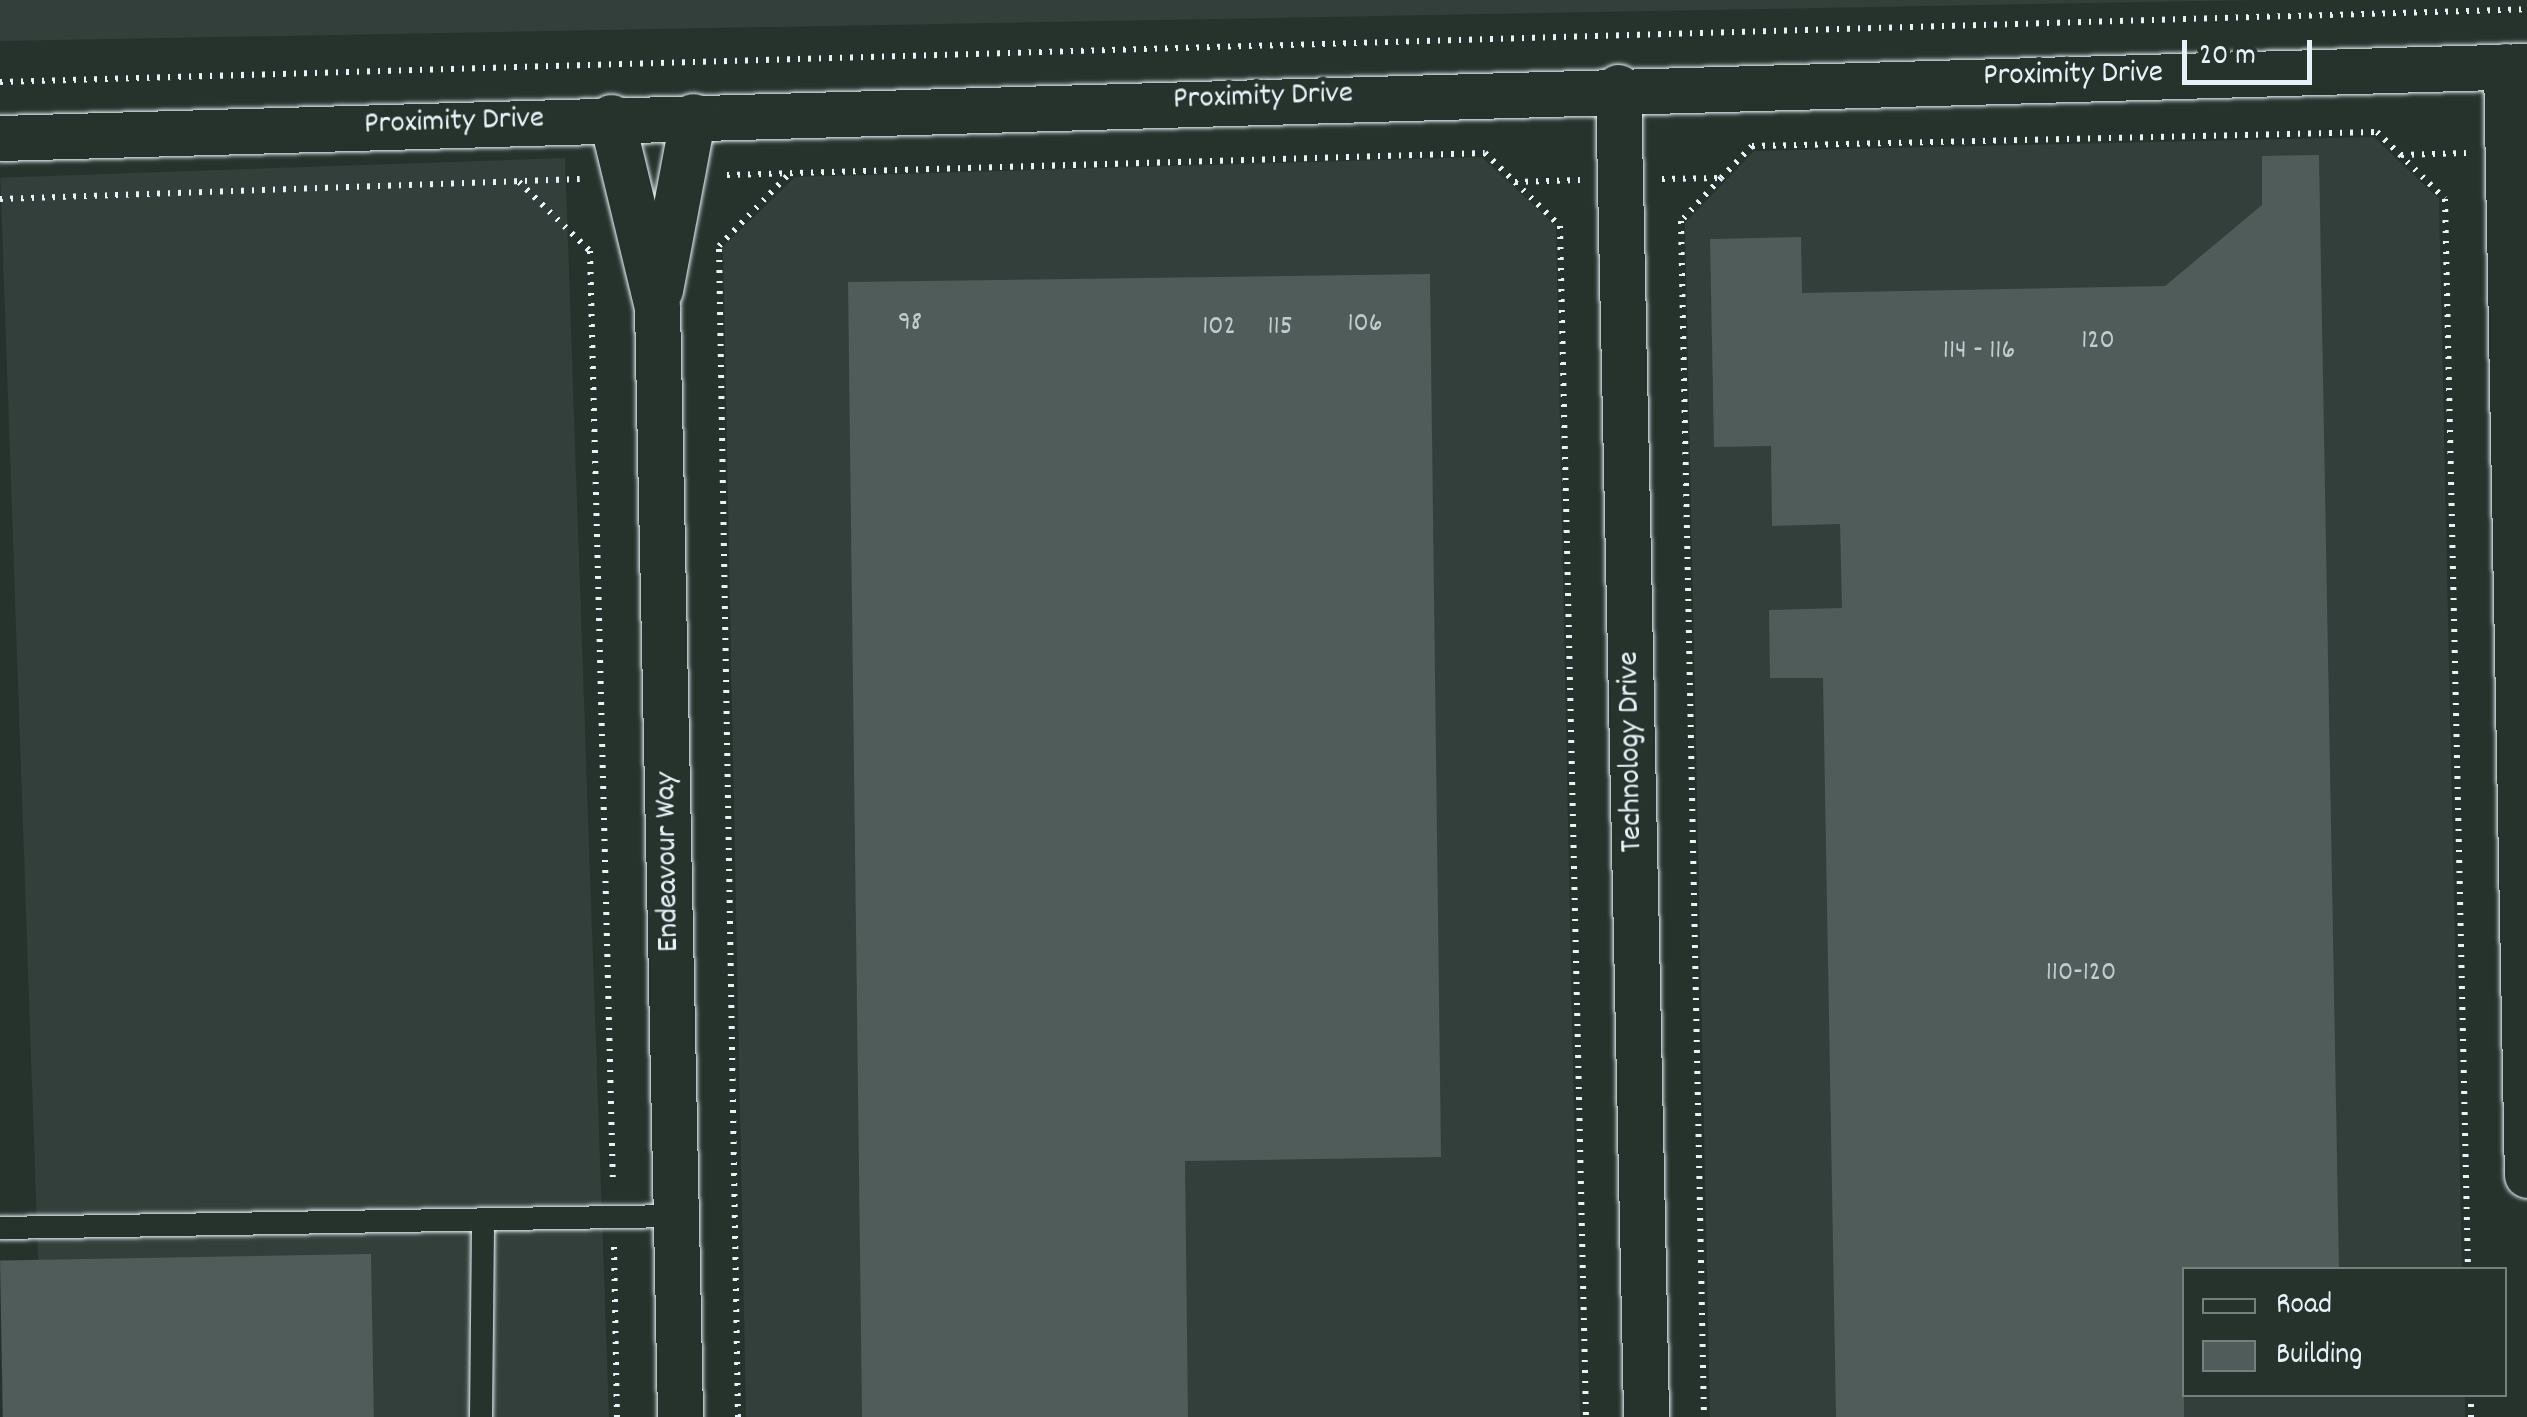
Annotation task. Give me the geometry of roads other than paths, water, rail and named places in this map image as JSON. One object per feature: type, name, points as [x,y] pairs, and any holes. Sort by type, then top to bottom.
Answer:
[{"type":"street","name":"Proximity Drive","points":[[0,138],[1618,87],[2516,66]]},
{"type":"street","points":[[2516,66],[2527,1175]]},
{"type":"street","name":"Technology Drive","points":[[1618,87],[1646,1417]]},
{"type":"street","name":"Endeavour Way","points":[[657,307],[693,116]]},
{"type":"street","name":"Endeavour Way","points":[[611,118],[657,307],[680,1417]]},
{"type":"lane","points":[[0,1228],[676,1216]]},
{"type":"lane","points":[[481,1417],[483,1219]]}]
